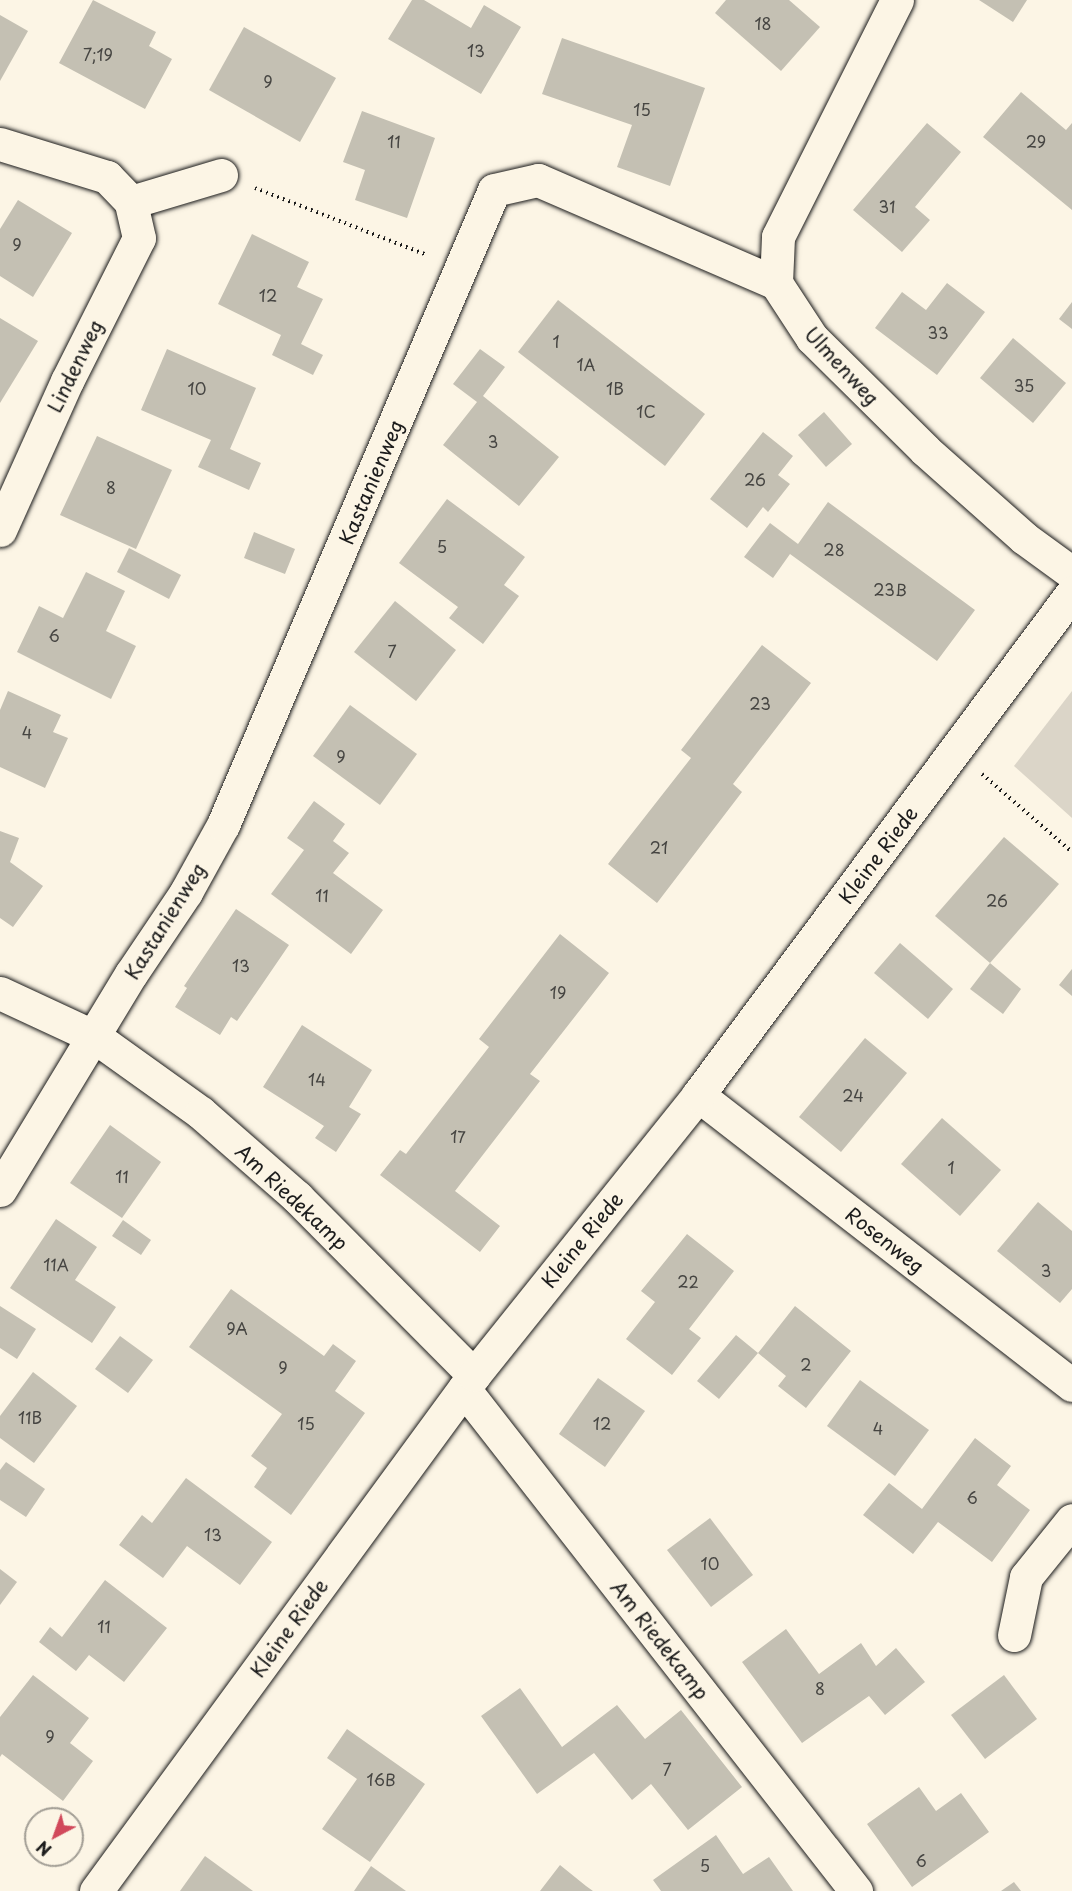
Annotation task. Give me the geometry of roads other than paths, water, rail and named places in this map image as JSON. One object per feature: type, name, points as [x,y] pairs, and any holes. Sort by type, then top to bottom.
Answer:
[{"type":"street","points":[[776,283],[778,237],[897,0]]},
{"type":"street","points":[[0,144],[107,177],[131,202],[221,175]]},
{"type":"street","name":"Kastanienweg","points":[[95,1036],[186,892],[223,825],[494,190],[538,180],[776,283]]},
{"type":"street","name":"Lindenweg","points":[[0,530],[67,381],[140,238],[131,202]]},
{"type":"street","name":"Ulmenweg","points":[[776,283],[812,338],[925,450],[1024,538],[1072,573]]},
{"type":"street","name":"Kleine Riede","points":[[96,1891],[469,1382],[698,1095],[957,751],[1072,593]]},
{"type":"street","name":"Am Riedekamp","points":[[0,993],[95,1036],[201,1113],[297,1197],[469,1382],[856,1891]]},
{"type":"street","points":[[0,1190],[95,1036]]},
{"type":"street","name":"Rosenweg","points":[[698,1095],[1072,1385]]},
{"type":"street","points":[[1014,1635],[1026,1576],[1072,1520]]}]
